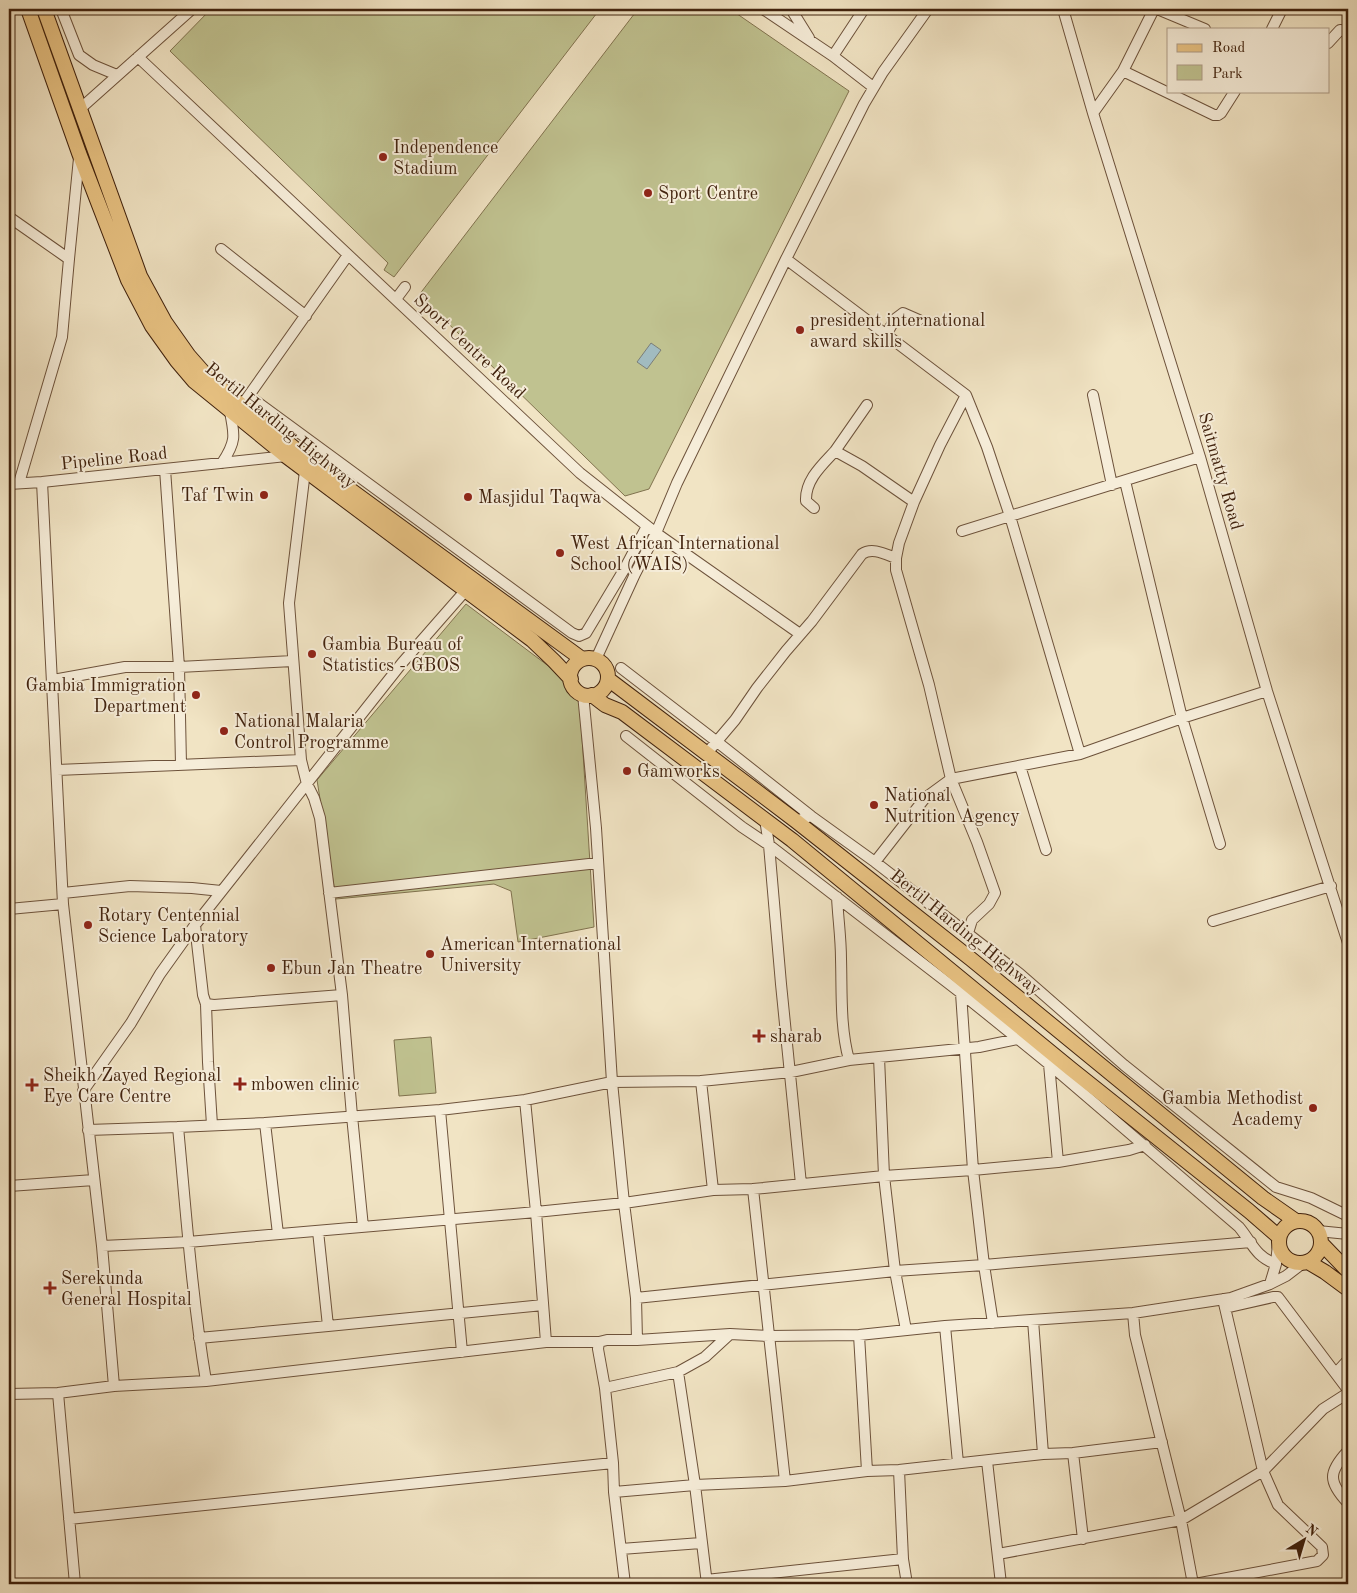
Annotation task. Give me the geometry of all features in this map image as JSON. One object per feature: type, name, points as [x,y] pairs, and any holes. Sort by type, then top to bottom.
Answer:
[{"type":"main road","name":"Bertil Harding Highway","points":[[28,9],[79,153],[122,266],[144,312],[177,361],[194,382],[240,405],[286,456],[532,640],[571,679]]},
{"type":"main road","name":"Bertil Harding Highway","points":[[44,9],[140,276],[154,304],[189,356],[204,373],[240,405],[304,456],[582,660]]},
{"type":"main road","points":[[588,695],[597,694],[604,688],[608,674],[604,665],[596,659],[586,658],[574,666],[572,670],[571,679],[575,688],[605,705],[622,712],[765,819],[1249,1211],[1279,1240],[1282,1254],[1291,1262],[1305,1263],[1325,1272],[1348,1289]]},
{"type":"main road","name":"Bertil Harding Highway","points":[[608,679],[796,821],[1045,1019],[1264,1198],[1296,1221]]},
{"type":"main road","points":[[1279,1240],[1285,1227],[1296,1221],[1308,1223],[1348,1272]]},
{"type":"main road","points":[[1305,1263],[1317,1254],[1320,1237]]},
{"type":"street","points":[[61,9],[79,55],[93,65],[117,75]]},
{"type":"street","points":[[81,108],[192,9]]},
{"type":"street","points":[[763,9],[833,56],[874,87]]},
{"type":"street","points":[[791,9],[811,41]]},
{"type":"street","points":[[833,56],[864,9]]},
{"type":"street","points":[[596,659],[656,533],[677,483],[786,259],[874,87],[928,9]]},
{"type":"street","name":"Saitmatty Road","points":[[1063,9],[1093,113],[1200,457],[1267,691],[1348,943]]},
{"type":"street","points":[[1093,113],[1123,71],[1156,9],[1203,28]]},
{"type":"street","points":[[1272,28],[1282,9]]},
{"type":"street","points":[[1330,41],[1340,30],[1348,31]]},
{"type":"street","name":"Sport Centre Road","points":[[138,57],[580,473],[656,533],[800,634]]},
{"type":"street","points":[[1123,71],[1214,115],[1221,113],[1234,92]]},
{"type":"street","points":[[14,483],[62,337],[79,153]]},
{"type":"street","points":[[9,217],[69,259]]},
{"type":"street","points":[[221,249],[306,316]]},
{"type":"street","points":[[222,463],[231,450],[234,441],[240,405],[306,316],[348,255]]},
{"type":"street","points":[[786,259],[966,395],[987,447],[1010,516],[1080,754]]},
{"type":"street","points":[[396,300],[406,287]]},
{"type":"street","points":[[886,335],[895,319],[903,313],[919,320]]},
{"type":"street","points":[[1093,394],[1112,484]]},
{"type":"street","points":[[966,395],[914,502],[899,543],[896,570],[927,676],[951,779],[977,842],[995,893],[989,904],[972,920],[968,933]]},
{"type":"street","points":[[240,405],[572,633],[580,636],[586,633],[625,568],[647,526]]},
{"type":"street","points":[[814,508],[806,500],[808,487],[815,474],[836,451],[867,405]]},
{"type":"street","points":[[836,451],[862,466],[914,502]]},
{"type":"street","name":"Pipeline Road","points":[[14,483],[42,482],[286,456]]},
{"type":"street","points":[[962,531],[1200,457]]},
{"type":"street","points":[[165,469],[179,667],[181,765]]},
{"type":"street","points":[[305,471],[289,603],[292,661],[301,760],[307,784],[314,798],[320,818],[342,994],[363,1227]]},
{"type":"street","points":[[1125,480],[1182,718],[1220,844]]},
{"type":"street","points":[[42,482],[63,904],[102,1246],[114,1386]]},
{"type":"street","points":[[707,753],[862,554],[866,551],[872,551],[896,558]]},
{"type":"street","points":[[83,1091],[131,1024],[160,974],[195,925],[402,663],[466,590]]},
{"type":"street","points":[[53,680],[125,667],[179,667],[292,661]]},
{"type":"street","points":[[621,668],[1020,974],[1124,1065],[1276,1188],[1311,1198],[1348,1216]]},
{"type":"street","points":[[875,862],[925,798],[951,779],[1080,754],[1182,718],[1267,691]]},
{"type":"street","points":[[588,695],[612,1082],[636,1298],[637,1340]]},
{"type":"street","points":[[626,736],[742,827],[770,845],[961,992],[1049,1064],[1239,1227],[1251,1242],[1257,1254],[1276,1264]]},
{"type":"street","points":[[57,770],[301,760]]},
{"type":"street","points":[[1020,766],[1046,850]]},
{"type":"street","points":[[796,821],[812,816]]},
{"type":"street","points":[[765,819],[770,845],[781,984],[801,1184]]},
{"type":"street","points":[[329,893],[598,863]]},
{"type":"street","points":[[63,893],[130,886],[221,891]]},
{"type":"street","points":[[1213,921],[1331,886]]},
{"type":"street","points":[[837,897],[842,1021],[849,1060]]},
{"type":"street","points":[[9,909],[63,904]]},
{"type":"street","points":[[195,925],[203,995],[206,1004],[212,1124]]},
{"type":"street","points":[[961,992],[974,1170],[984,1265],[993,1323]]},
{"type":"street","points":[[206,1004],[214,1005],[342,994]]},
{"type":"street","points":[[88,1130],[178,1127],[440,1110],[526,1100],[612,1082],[701,1081],[791,1072],[849,1060],[979,1047],[1018,1039]]},
{"type":"street","points":[[878,1057],[884,1176],[895,1271],[906,1330]]},
{"type":"street","points":[[1049,1064],[1058,1162]]},
{"type":"street","points":[[701,1081],[712,1190]]},
{"type":"street","points":[[526,1100],[546,1342]]},
{"type":"street","points":[[440,1110],[462,1352]]},
{"type":"street","points":[[265,1122],[278,1234]]},
{"type":"street","points":[[178,1127],[188,1242],[206,1381]]},
{"type":"street","points":[[102,1246],[188,1242],[536,1212],[624,1203],[712,1190],[752,1189],[1058,1162],[1129,1150],[1144,1145]]},
{"type":"street","points":[[9,1186],[94,1180]]},
{"type":"street","points":[[752,1189],[785,1481]]},
{"type":"street","points":[[318,1231],[328,1326]]},
{"type":"street","points":[[1320,1237],[1348,1234]]},
{"type":"street","points":[[1270,1284],[1276,1264],[1279,1240]]},
{"type":"street","points":[[636,1298],[895,1271],[1251,1242]]},
{"type":"street","points":[[1224,1304],[1286,1276],[1305,1263]]},
{"type":"street","points":[[9,1394],[58,1393],[114,1386],[206,1381],[546,1342],[599,1342],[606,1340],[730,1334],[769,1336],[859,1334],[1133,1313],[1273,1297],[1278,1297],[1348,1391],[1324,1409],[1263,1471],[1181,1520],[998,1554]]},
{"type":"street","points":[[1133,1313],[1135,1335],[1181,1520],[1194,1584],[1317,1561],[1323,1555],[1322,1547],[1278,1505],[1263,1471],[1224,1304]]},
{"type":"street","points":[[199,1338],[543,1305]]},
{"type":"street","points":[[1033,1320],[1043,1454]]},
{"type":"street","points":[[945,1326],[958,1463]]},
{"type":"street","points":[[605,1388],[678,1372],[705,1356],[730,1334]]},
{"type":"street","points":[[859,1334],[867,1471]]},
{"type":"street","points":[[599,1342],[598,1349],[605,1388],[624,1584]]},
{"type":"street","points":[[1336,1373],[1348,1360]]},
{"type":"street","points":[[678,1372],[695,1485],[706,1582],[904,1559]]},
{"type":"street","points":[[58,1393],[75,1584]]},
{"type":"street","points":[[614,1492],[695,1485],[785,1481],[867,1471],[899,1470],[1043,1454],[1073,1453],[1162,1442]]},
{"type":"street","points":[[1348,1451],[1338,1462],[1333,1473],[1333,1480],[1337,1489],[1348,1503]]},
{"type":"street","points":[[1073,1453],[1083,1539]]},
{"type":"street","points":[[988,1461],[1001,1584]]},
{"type":"street","points":[[69,1519],[613,1463]]},
{"type":"street","points":[[899,1470],[907,1584]]},
{"type":"street","points":[[620,1550],[701,1542]]},
{"type":"green space","name":"Independence Stadium","points":[[211,9],[600,9],[394,277],[384,270],[388,263],[170,51]]},
{"type":"green space","name":"Sport Centre","points":[[638,9],[730,9],[849,91],[649,489],[625,496],[419,295]]},
{"type":"green space","points":[[466,604],[579,689],[594,927],[518,942],[511,891],[494,884],[336,899],[317,780]]},
{"type":"green space","points":[[431,1037],[436,1093],[399,1096],[394,1040]]},
{"type":"water","points":[[651,343],[661,350],[647,369],[637,362]]},
{"type":"place","name":"Independence Stadium","points":[[383,157]]},
{"type":"place","name":"Sport Centre","points":[[648,193]]},
{"type":"place","name":"president international award skills","points":[[800,330]]},
{"type":"place","name":"Taf Twin","points":[[264,495]]},
{"type":"place","name":"Masjidul Taqwa","points":[[468,497]]},
{"type":"place","name":"West African International School (WAIS)","points":[[560,553]]},
{"type":"place","name":"Gambia Bureau of Statistics - GBOS","points":[[312,654]]},
{"type":"place","name":"Gambia Immigration Department","points":[[196,695]]},
{"type":"place","name":"National Malaria Control Programme","points":[[224,731]]},
{"type":"place","name":"Gamworks","points":[[627,771]]},
{"type":"place","name":"National Nutrition Agency","points":[[874,805]]},
{"type":"place","name":"Rotary Centennial Science Laboratory","points":[[88,925]]},
{"type":"place","name":"American International University","points":[[430,954]]},
{"type":"place","name":"Ebun Jan Theatre","points":[[271,968]]},
{"type":"place","name":"sharab","points":[[759,1036]]},
{"type":"place","name":"mbowen clinic","points":[[240,1084]]},
{"type":"place","name":"Sheikh Zayed Regional Eye Care Centre","points":[[32,1085]]},
{"type":"place","name":"Gambia Methodist Academy","points":[[1313,1108]]},
{"type":"place","name":"Serekunda General Hospital","points":[[50,1288]]}]
